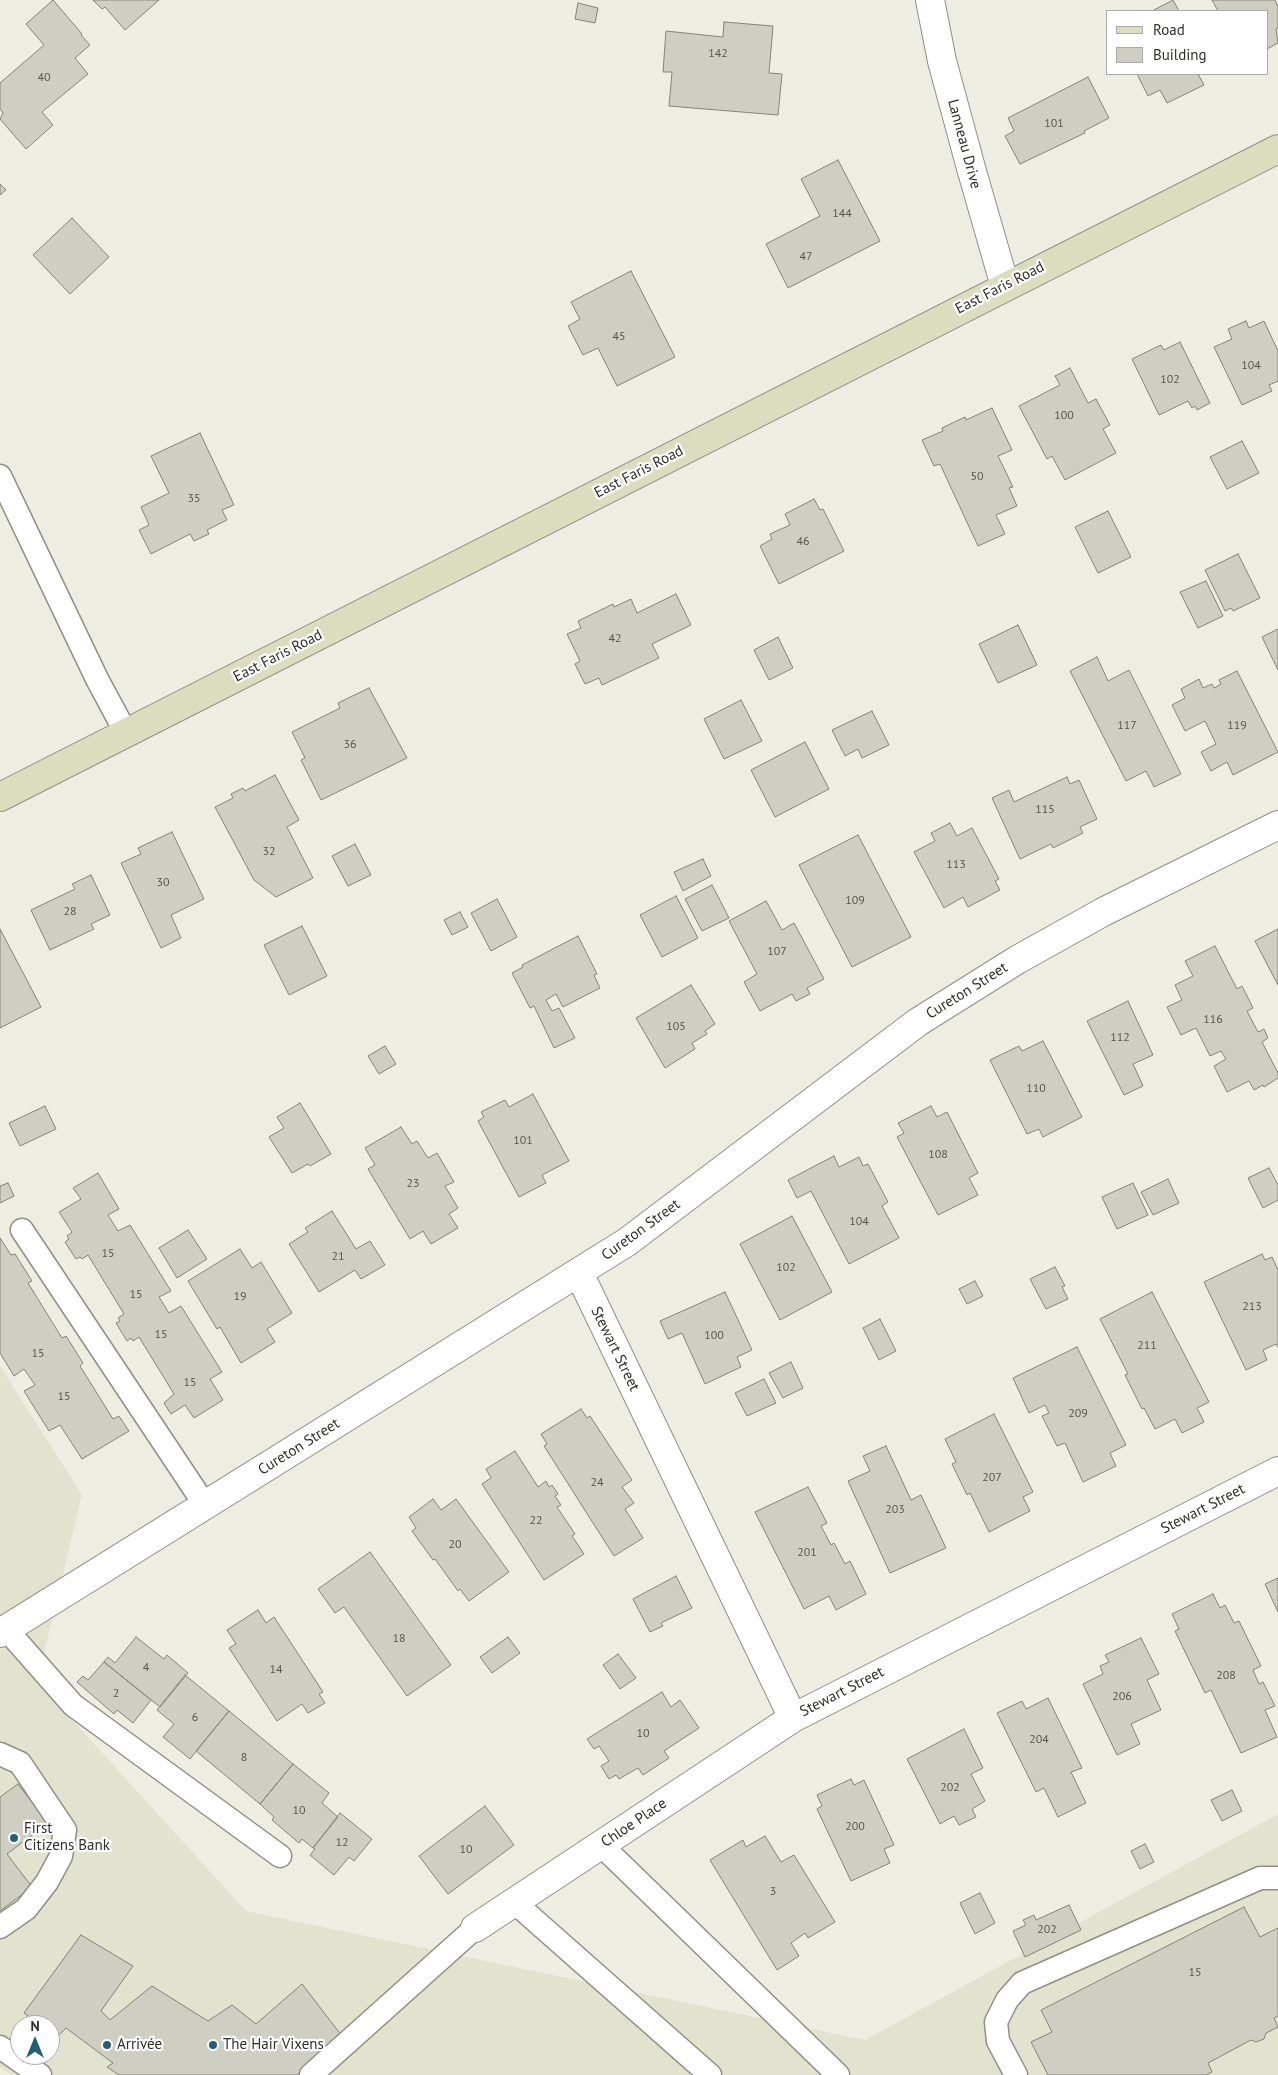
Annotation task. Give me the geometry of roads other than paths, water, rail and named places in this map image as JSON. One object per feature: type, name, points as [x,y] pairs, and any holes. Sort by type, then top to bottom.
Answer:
[{"type":"main road","name":"East Faris Road","points":[[0,797],[1278,149]]},
{"type":"street","name":"Lanneau Drive","points":[[930,0],[942,61],[970,168],[1005,286]]},
{"type":"street","name":"Cureton Street","points":[[3,1631],[626,1242],[918,1022],[1017,960],[1103,912],[1278,825]]},
{"type":"street","name":"Stewart Street","points":[[579,1273],[793,1718],[1278,1471]]},
{"type":"street","name":"Chloe Place","points":[[475,1928],[793,1718]]},
{"type":"lane","points":[[0,476],[97,679],[126,733]]},
{"type":"lane","points":[[22,1230],[205,1505]]},
{"type":"lane","points":[[3,1631],[73,1705],[280,1856]]},
{"type":"lane","points":[[0,1754],[20,1763],[65,1830],[62,1856],[47,1882],[26,1909],[0,1927]]},
{"type":"lane","points":[[601,1844],[838,2075]]},
{"type":"lane","points":[[1016,2075],[998,2041],[996,2022],[1007,2000],[1022,1983],[1260,1878],[1278,1878]]},
{"type":"lane","points":[[514,1902],[710,2075]]},
{"type":"lane","points":[[310,2075],[475,1928]]},
{"type":"lane","points":[[0,2048],[35,2074]]},
{"type":"place","name":"First Citizens Bank","points":[[14,1838]]},
{"type":"place","name":"Arrivée","points":[[107,2045]]},
{"type":"place","name":"The Hair Vixens","points":[[213,2045]]}]
